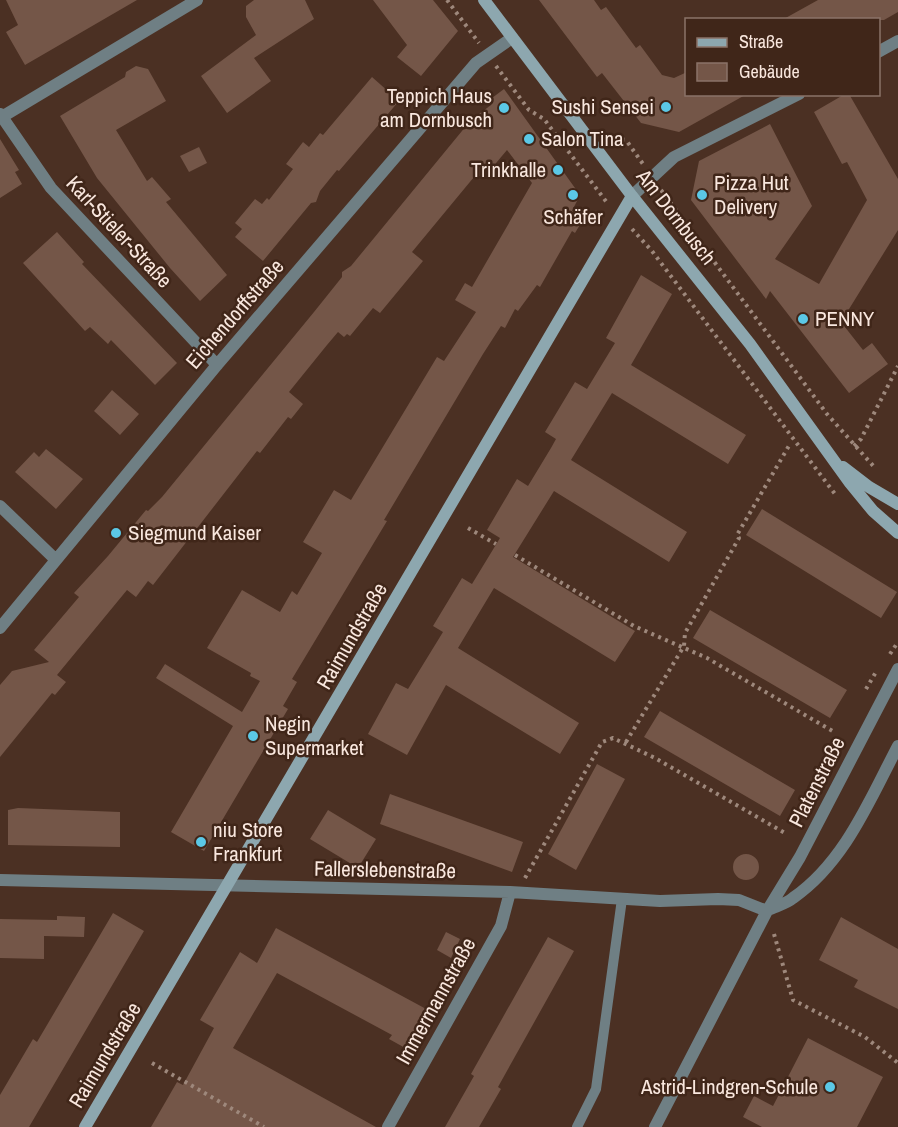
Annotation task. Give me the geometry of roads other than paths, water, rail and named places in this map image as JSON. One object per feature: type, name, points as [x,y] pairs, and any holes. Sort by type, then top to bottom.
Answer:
[{"type":"street","points":[[1,116],[196,0]]},
{"type":"street","name":"Am Dornbusch","points":[[484,0],[589,134],[632,196],[736,326],[873,511],[898,533]]},
{"type":"street","name":"Eichendorffstraße","points":[[0,628],[217,365],[476,63],[512,38]]},
{"type":"street","points":[[880,51],[898,41]]},
{"type":"street","points":[[632,196],[674,157],[795,96]]},
{"type":"street","name":"Karl-Stieler-Straße","points":[[1,116],[51,188],[217,365]]},
{"type":"street","name":"Raimundstraße","points":[[85,1127],[230,885],[632,196]]},
{"type":"street","name":"Am Dornbusch","points":[[835,461],[869,487],[898,504]]},
{"type":"street","points":[[0,506],[56,560]]},
{"type":"street","name":"Platenstraße","points":[[656,1127],[767,911],[800,857],[898,669]]},
{"type":"street","points":[[767,911],[793,899],[840,851],[856,826],[898,746]]},
{"type":"street","name":"Fallerslebenstraße","points":[[0,880],[514,892],[622,899],[739,900],[767,911]]},
{"type":"street","name":"Immermannstraße","points":[[388,1127],[501,926],[514,892]]},
{"type":"lane","points":[[577,1127],[596,1089],[622,899]]},
{"type":"place","name":"Sushi Sensei","points":[[666,107]]},
{"type":"place","name":"Teppich Haus am Dornbusch","points":[[504,108]]},
{"type":"place","name":"Salon Tina","points":[[529,139]]},
{"type":"place","name":"Trinkhalle","points":[[558,170]]},
{"type":"place","name":"Schäfer","points":[[573,195]]},
{"type":"place","name":"Pizza Hut Delivery","points":[[702,195]]},
{"type":"place","name":"PENNY","points":[[803,319]]},
{"type":"place","name":"Siegmund Kaiser","points":[[116,533]]},
{"type":"place","name":"Negin Supermarket","points":[[253,736]]},
{"type":"place","name":"niu Store Frankfurt","points":[[201,842]]},
{"type":"place","name":"Astrid-Lindgren-Schule","points":[[830,1087]]}]
